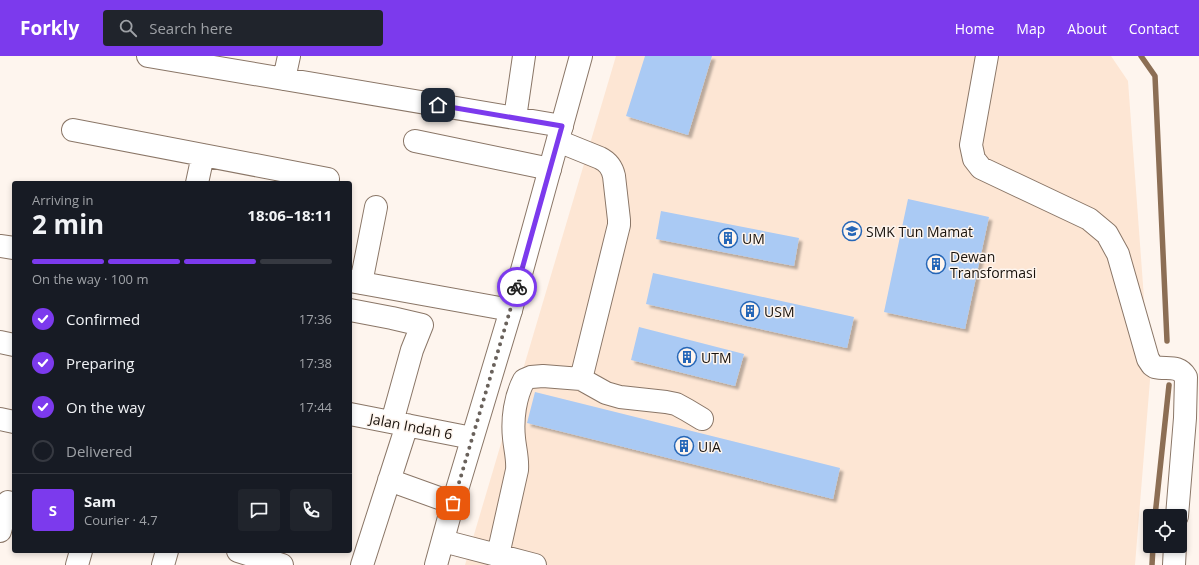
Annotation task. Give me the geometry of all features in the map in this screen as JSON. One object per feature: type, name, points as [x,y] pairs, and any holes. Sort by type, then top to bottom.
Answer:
[{"type":"main road","points":[[148,56],[515,118],[560,134],[605,161],[610,165],[613,171],[619,225],[581,379]]},
{"type":"main road","points":[[284,79],[289,56]]},
{"type":"main road","points":[[515,118],[524,56]]},
{"type":"main road","points":[[436,565],[472,438],[511,310],[581,56]]},
{"type":"main road","points":[[987,56],[972,145],[974,159],[981,168],[1089,219],[1107,234],[1118,254],[1148,359],[1155,367],[1178,369],[1182,371],[1186,377],[1185,418],[1178,509]]},
{"type":"main road","points":[[73,130],[328,179]]},
{"type":"main road","points":[[415,141],[550,169]]},
{"type":"main road","points":[[197,181],[203,155]]},
{"type":"main road","points":[[376,207],[356,282],[511,310]]},
{"type":"main road","points":[[0,246],[12,248]]},
{"type":"main road","points":[[362,565],[389,480],[412,350],[434,296]]},
{"type":"main road","points":[[352,310],[422,325]]},
{"type":"main road","points":[[0,342],[12,345]]},
{"type":"main road","points":[[498,555],[517,470],[518,461],[513,425],[520,387],[524,380],[531,377],[543,376],[581,379],[606,393],[620,397],[676,404],[702,419]]},
{"type":"main road","name":"Jalan Indah 6","points":[[352,414],[472,438]]},
{"type":"main road","points":[[0,419],[12,422]]},
{"type":"main road","points":[[389,480],[453,503]]},
{"type":"main road","points":[[0,531],[7,502]]},
{"type":"main road","points":[[443,541],[535,565]]},
{"type":"main road","points":[[77,565],[80,553]]},
{"type":"main road","points":[[163,565],[166,553]]},
{"type":"main road","points":[[245,553],[270,560]]},
{"type":"main road","points":[[1174,565],[1175,553]]},
{"type":"shaded area","name":"SMK Tun Mamat","points":[[616,56],[1111,56],[1128,81],[1150,380],[1135,565],[465,565]]},
{"type":"building","points":[[645,56],[712,56],[688,135],[626,116]]},
{"type":"building","name":"Dewan Transformasi","points":[[908,199],[989,217],[965,329],[884,312]]},
{"type":"building","name":"UM","points":[[661,211],[799,238],[794,266],[656,239]]},
{"type":"building","name":"USM","points":[[653,273],[854,317],[847,348],[646,304]]},
{"type":"building","name":"UTM","points":[[639,327],[744,354],[735,386],[631,360]]},
{"type":"building","name":"UIA","points":[[535,392],[840,468],[833,499],[527,423]]},
{"type":"waterway","points":[[1141,56],[1155,76],[1167,341]]},
{"type":"waterway","points":[[1156,509],[1169,385]]},
{"type":"waterway","points":[[1152,565],[1153,553]]},
{"type":"way so far","points":[[453,503],[517,287]]},
{"type":"place","name":"SMK Tun Mamat","points":[[852,231]]},
{"type":"place","name":"UM","points":[[728,238]]},
{"type":"place","name":"Dewan Transformasi","points":[[936,264]]},
{"type":"place","name":"USM","points":[[750,311]]},
{"type":"place","name":"UTM","points":[[687,357]]},
{"type":"place","name":"UIA","points":[[684,446]]},
{"type":"route","points":[[438,105],[562,126],[517,287]]}]
